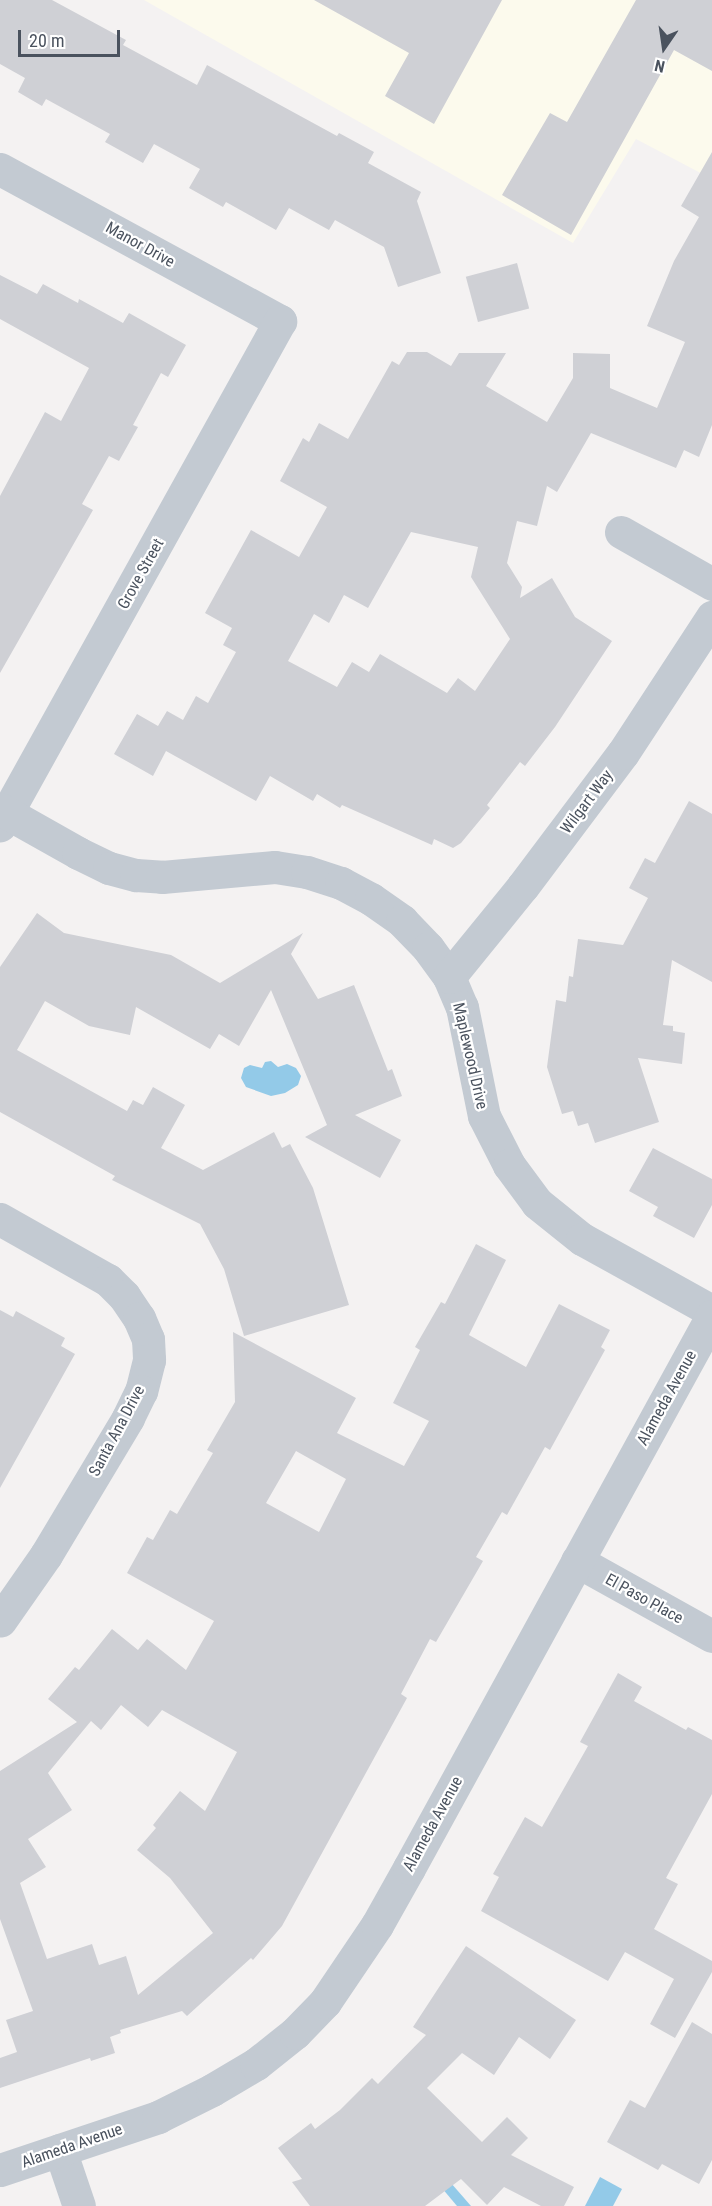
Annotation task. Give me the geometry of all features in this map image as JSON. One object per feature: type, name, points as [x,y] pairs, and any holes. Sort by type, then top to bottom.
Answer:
[{"type":"street","name":"Manor Drive","points":[[0,169],[280,321]]},
{"type":"street","name":"Grove Street","points":[[3,816],[280,321]]},
{"type":"street","points":[[621,532],[712,584]]},
{"type":"street","name":"Wilgart Way","points":[[449,977],[523,886],[623,753],[712,617]]},
{"type":"street","name":"Maplewood Drive","points":[[3,816],[109,868],[136,875],[162,877],[275,867],[307,872],[341,883],[402,921],[428,948],[449,977],[462,1007],[483,1116],[504,1157],[530,1194],[556,1220],[582,1239],[712,1311]]},
{"type":"street","name":"Santa Ana Drive","points":[[0,1219],[108,1280],[124,1296],[139,1318],[148,1339],[149,1360],[141,1391],[128,1418],[42,1563],[0,1621]]},
{"type":"street","name":"Alameda Avenue","points":[[0,2170],[158,2116],[213,2090],[272,2052],[295,2033],[325,2002],[393,1896],[712,1316]]},
{"type":"street","name":"El Paso Place","points":[[577,1561],[712,1636]]},
{"type":"street","points":[[60,2151],[79,2206]]},
{"type":"shaded area","points":[[144,0],[712,0],[712,179],[636,139],[573,243]]},
{"type":"water","points":[[271,1061],[278,1067],[287,1064],[296,1068],[301,1076],[298,1085],[285,1093],[271,1096],[246,1087],[241,1078],[244,1068],[250,1065],[262,1068],[265,1062]]},
{"type":"water","points":[[444,2175],[471,2206],[457,2206],[436,2181]]},
{"type":"water","points":[[600,2177],[622,2189],[613,2206],[585,2206]]},
{"type":"building","points":[[0,0],[52,0],[126,40],[123,45],[197,85],[207,65],[337,136],[339,133],[374,152],[368,163],[421,192],[417,201],[441,273],[398,287],[384,247],[335,220],[329,230],[289,208],[276,230],[226,202],[223,207],[189,188],[200,169],[154,144],[143,163],[105,142],[110,134],[46,99],[42,106],[18,92],[25,78],[0,64]]},
{"type":"building","points":[[314,0],[502,0],[434,124],[385,96],[409,53]]},
{"type":"building","points":[[636,0],[712,0],[712,71],[674,50],[571,235],[502,195],[550,113],[567,122]]},
{"type":"building","points":[[712,152],[712,425],[699,457],[684,450],[676,468],[591,433],[557,492],[547,486],[537,526],[517,521],[507,563],[522,587],[520,598],[552,578],[575,617],[612,641],[555,727],[525,766],[520,762],[487,805],[490,808],[461,843],[453,848],[434,839],[432,845],[342,805],[340,808],[317,794],[313,801],[270,776],[256,801],[166,751],[153,776],[114,754],[137,714],[158,726],[167,711],[183,720],[196,696],[208,703],[236,652],[223,645],[232,628],[205,613],[251,530],[299,557],[327,507],[280,481],[303,438],[309,442],[319,423],[348,439],[392,361],[399,365],[407,352],[427,352],[451,366],[459,353],[506,353],[486,386],[547,422],[573,378],[573,353],[610,354],[610,388],[657,408],[685,342],[647,326],[674,261],[699,217],[681,206]],"holes":[[[411,532],[478,547],[471,577],[510,639],[475,691],[458,678],[447,693],[380,654],[369,672],[352,662],[337,687],[288,661],[314,614],[329,623],[344,595],[368,608]]]},
{"type":"building","points":[[517,263],[529,308],[478,322],[466,277]]},
{"type":"building","points":[[0,275],[37,294],[43,284],[78,303],[79,299],[123,323],[129,313],[186,345],[168,377],[161,373],[133,425],[138,427],[119,461],[109,456],[82,504],[93,510],[0,673],[0,496],[45,412],[61,421],[89,368],[0,319]]},
{"type":"building","points":[[689,801],[712,814],[712,982],[672,960],[663,1025],[673,1026],[673,1031],[685,1033],[682,1064],[638,1058],[659,1122],[595,1143],[588,1123],[578,1126],[573,1111],[562,1114],[547,1067],[556,1000],[566,1002],[569,976],[573,977],[578,939],[623,945],[648,898],[629,888],[645,858],[655,863]]},
{"type":"building","points":[[37,913],[64,933],[171,955],[220,983],[303,933],[291,954],[318,999],[354,985],[388,1071],[392,1069],[402,1096],[355,1115],[401,1140],[380,1178],[305,1137],[327,1125],[271,990],[239,1046],[219,1034],[210,1049],[136,1007],[130,1035],[89,1026],[45,1001],[17,1050],[127,1111],[133,1100],[143,1105],[153,1087],[185,1105],[161,1148],[203,1170],[274,1132],[282,1148],[290,1144],[313,1188],[349,1305],[244,1336],[224,1269],[200,1224],[112,1180],[115,1176],[0,1112],[0,967]]},
{"type":"building","points":[[653,1148],[712,1179],[712,1205],[694,1238],[653,1216],[658,1207],[629,1191]]},
{"type":"building","points":[[476,1244],[506,1260],[469,1335],[526,1367],[559,1304],[610,1330],[601,1347],[605,1350],[550,1450],[545,1447],[507,1515],[502,1512],[476,1557],[483,1561],[436,1642],[430,1639],[401,1694],[407,1698],[282,1926],[253,1960],[251,1958],[187,2016],[182,2011],[120,2030],[121,2033],[110,2037],[115,2053],[91,2061],[90,2058],[0,2088],[0,2058],[17,2052],[6,2020],[33,2011],[0,1919],[0,1771],[77,1722],[48,1699],[75,1667],[79,1670],[112,1629],[138,1650],[147,1639],[186,1670],[214,1621],[127,1573],[147,1537],[153,1540],[170,1510],[177,1514],[213,1453],[207,1450],[235,1402],[233,1332],[356,1398],[337,1433],[404,1466],[429,1421],[393,1403],[420,1350],[415,1347],[441,1302],[445,1304]],"holes":[[[296,1451],[346,1479],[319,1532],[266,1503]],[[121,1705],[148,1727],[162,1710],[237,1752],[205,1811],[180,1791],[153,1825],[156,1828],[137,1850],[170,1878],[213,1933],[138,1995],[126,1956],[99,1965],[92,1944],[47,1959],[20,1883],[46,1867],[28,1839],[72,1810],[48,1773],[91,1721],[101,1730]]]},
{"type":"building","points":[[0,1310],[13,1317],[16,1311],[65,1338],[61,1346],[75,1354],[0,1488]]},
{"type":"building","points":[[618,1673],[642,1687],[634,1701],[686,1730],[688,1727],[712,1740],[712,1794],[666,1878],[678,1884],[654,1929],[712,1961],[712,1972],[675,2038],[650,2024],[674,1979],[625,1952],[608,1981],[481,1911],[499,1877],[493,1874],[525,1817],[542,1827],[588,1746],[580,1742]]},
{"type":"building","points":[[466,1946],[576,2020],[550,2059],[519,2037],[494,2075],[462,2053],[427,2088],[482,2142],[507,2117],[528,2138],[511,2155],[574,2187],[564,2206],[541,2206],[504,2187],[487,2205],[461,2179],[425,2206],[310,2206],[292,2182],[302,2179],[278,2148],[311,2123],[315,2129],[340,2110],[372,2078],[378,2084],[426,2035],[413,2027]]},
{"type":"building","points":[[692,2022],[712,2034],[712,2160],[699,2184],[662,2164],[658,2170],[607,2142],[630,2100],[645,2108]]}]
